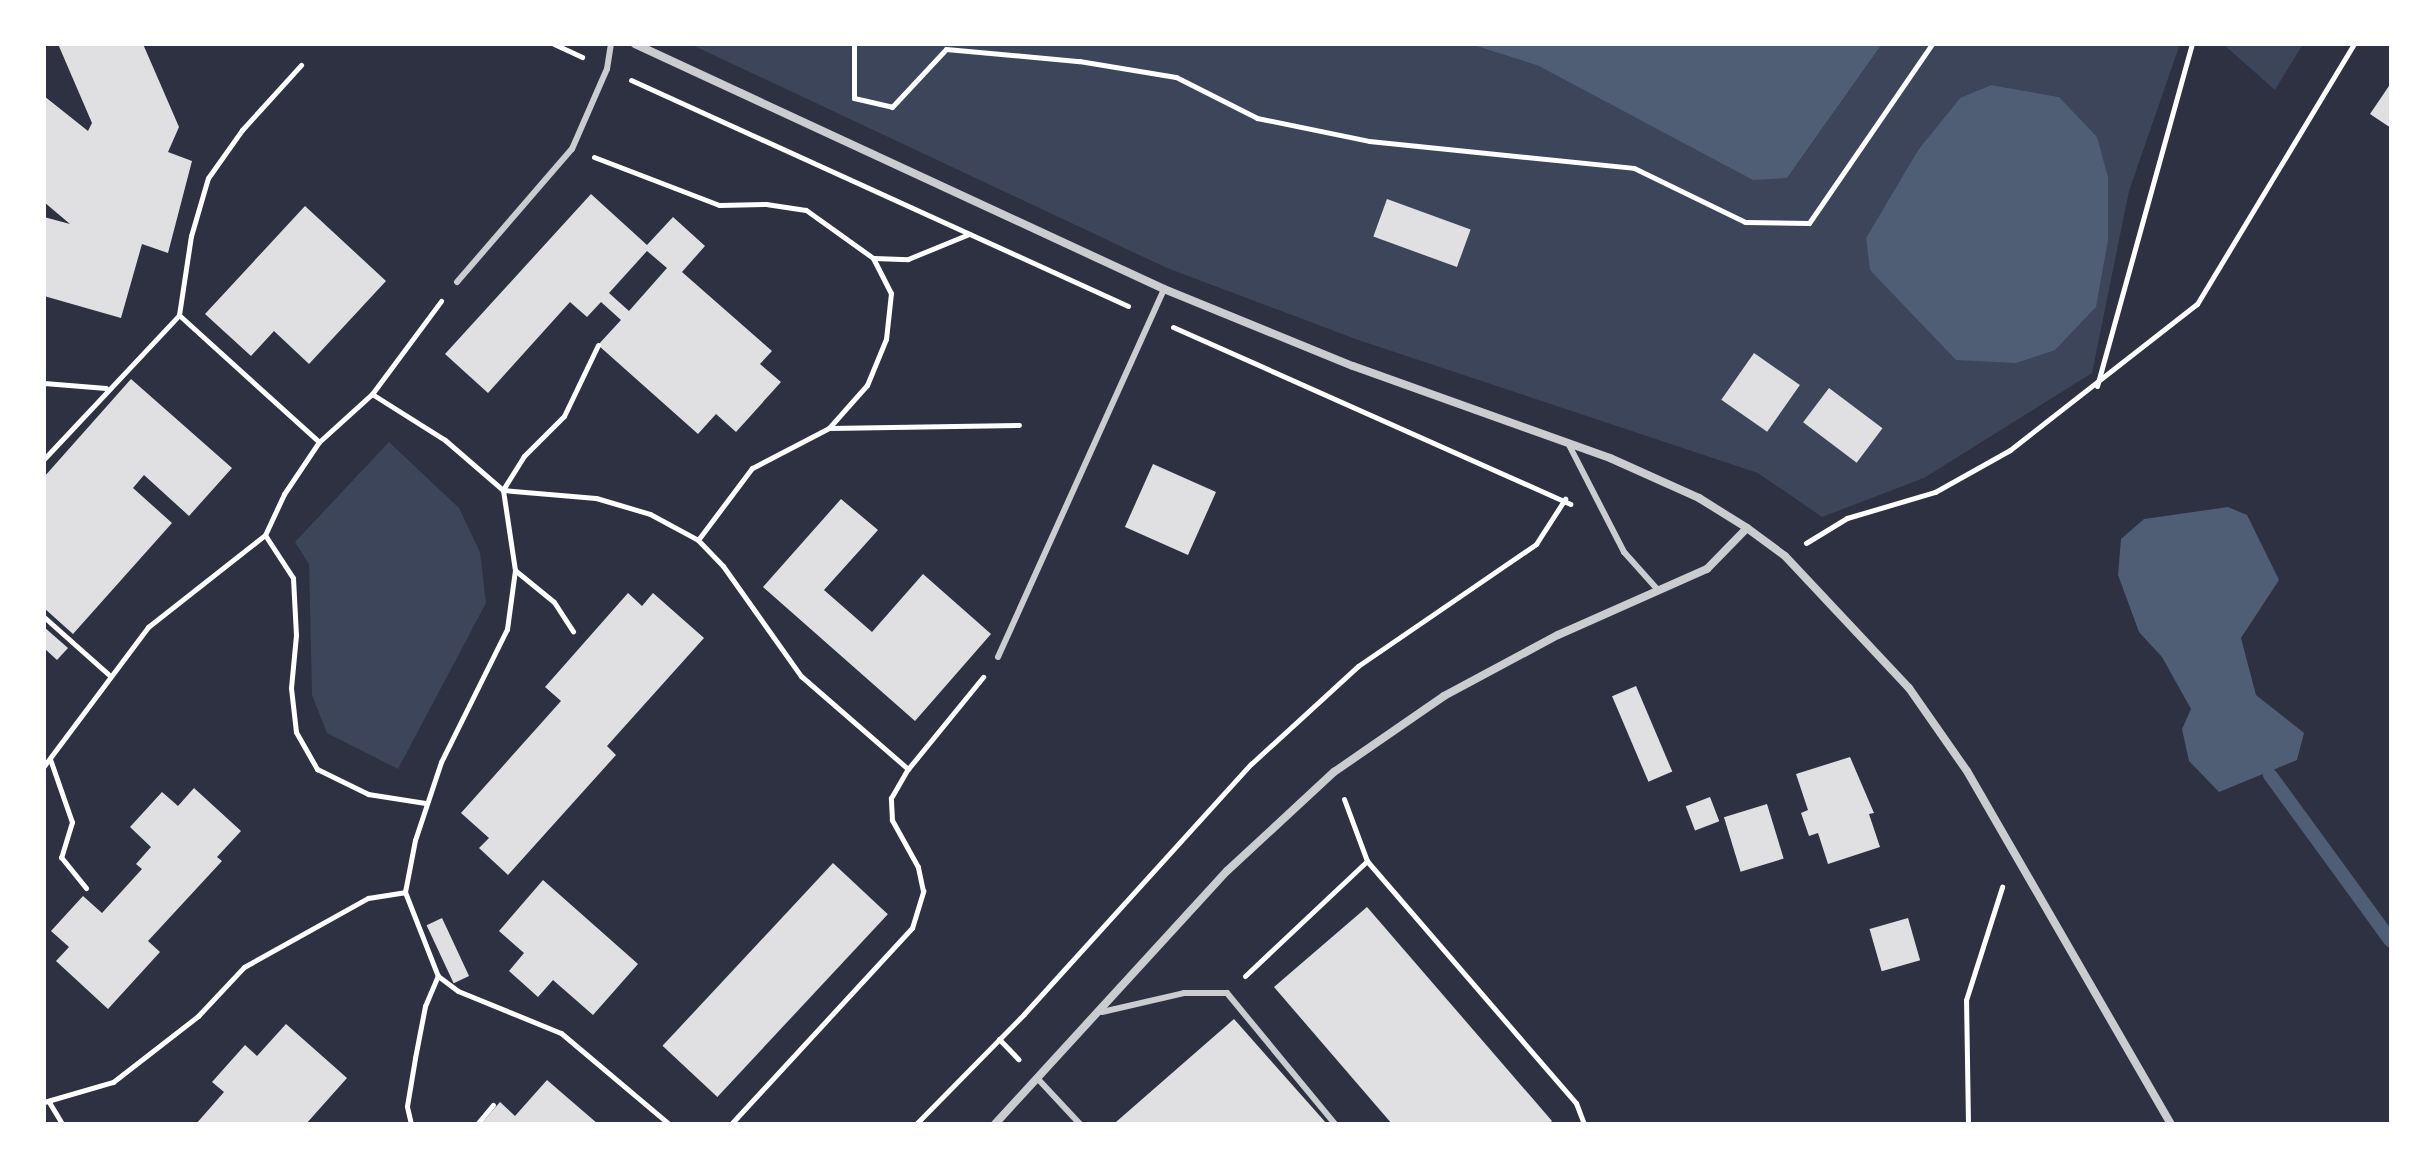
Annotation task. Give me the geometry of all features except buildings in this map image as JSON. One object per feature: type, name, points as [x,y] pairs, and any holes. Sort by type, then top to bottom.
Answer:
[{"type":"street","points":[[635,44],[1164,289],[1353,366],[1568,443],[1699,498],[1747,528],[1785,556],[1909,688],[2014,852],[2171,1124]]},
{"type":"street","points":[[995,1124],[1102,1012],[1227,871],[1334,772],[1444,696],[1707,569],[1747,528]]},
{"type":"lane","points":[[457,282],[572,149],[607,69],[611,44]]},
{"type":"lane","points":[[998,657],[1164,289]]},
{"type":"lane","points":[[1568,443],[1624,552],[1658,590]]},
{"type":"lane","points":[[1102,1012],[1184,993],[1227,993],[1335,1124]]},
{"type":"lane","points":[[1038,1079],[1080,1124]]},
{"type":"path","points":[[854,44],[854,98],[892,107],[946,49],[1079,61],[1176,77],[1257,118],[1369,141],[1634,168],[1745,222],[1809,223],[1932,44]]},
{"type":"path","points":[[2096,387],[2192,44]]},
{"type":"path","points":[[1785,556],[1847,518],[1935,492],[2010,450],[2096,387],[2197,304],[2354,44]]},
{"type":"path","points":[[44,459],[107,388],[179,315],[191,236],[208,178],[242,130],[301,65]]},
{"type":"path","points":[[572,149],[719,205],[766,204],[806,210],[873,258],[891,293],[886,339],[867,385],[829,428],[752,468],[698,540]]},
{"type":"path","points":[[873,258],[908,259],[969,234]]},
{"type":"path","points":[[44,766],[108,674],[148,627],[265,535],[284,494],[319,442],[372,394],[457,282]]},
{"type":"path","points":[[179,315],[319,442]]},
{"type":"path","points":[[598,345],[564,416],[524,456],[503,490],[515,570],[507,629],[425,803],[405,892],[438,976],[458,991],[561,1033],[669,1124]]},
{"type":"path","points":[[44,383],[107,388]]},
{"type":"path","points":[[372,394],[445,440],[503,490],[596,498],[650,514],[698,540],[723,566],[801,676],[833,710],[908,769]]},
{"type":"path","points":[[829,428],[1019,425]]},
{"type":"path","points":[[916,1124],[1024,1014],[1251,764],[1358,666],[1536,544],[1565,502]]},
{"type":"path","points":[[265,535],[293,578],[296,635],[291,688],[296,732],[317,769],[368,794],[425,803]]},
{"type":"path","points":[[515,570],[554,602],[573,631]]},
{"type":"path","points":[[44,617],[108,674]]},
{"type":"path","points":[[731,1124],[803,1041],[848,1000],[912,928],[921,909],[918,867],[892,820],[891,798],[908,769],[998,657]]},
{"type":"path","points":[[50,758],[72,822],[61,857],[86,888]]},
{"type":"path","points":[[1334,772],[1367,861],[1576,1103],[1584,1124]]},
{"type":"path","points":[[1968,1124],[1966,1000],[2014,852]]},
{"type":"path","points":[[1227,993],[1367,861]]},
{"type":"path","points":[[62,1124],[46,1102],[113,1082],[198,1016],[244,967],[368,898],[405,892]]},
{"type":"path","points":[[411,1124],[407,1106],[415,1058],[425,1006],[438,976]]},
{"type":"path","points":[[477,1124],[493,1105]]},
{"type":"shaded area","points":[[690,44],[1470,44],[1539,66],[1787,178],[1882,44],[2180,44],[2129,191],[2092,373],[1924,478],[1822,517],[1758,473],[1358,340],[1167,268]],"holes":[[[1991,85],[2059,97],[1866,238],[1918,150],[1960,98]]]},
{"type":"shaded area","points":[[1470,44],[1882,44],[1787,178],[1753,180],[1539,66]]},
{"type":"shaded area","points":[[2223,44],[2303,44],[2275,90]]},
{"type":"shaded area","points":[[1991,85],[2059,97],[2097,137],[2108,177],[2108,240],[2096,307],[2055,350],[2016,363],[1956,360],[1870,270],[1866,238],[1918,150],[1960,98]]},
{"type":"shaded area","points":[[389,442],[459,508],[480,552],[486,603],[398,769],[327,733],[312,695],[309,564],[295,542]]},
{"type":"shaded area","points":[[2228,507],[2247,515],[2279,580],[2241,638],[2256,695],[2304,733],[2297,760],[2219,792],[2189,761],[2182,729],[2191,709],[2162,657],[2139,632],[2118,575],[2121,539],[2144,519]]},
{"type":"waterway","points":[[2270,775],[2391,941]]}]
